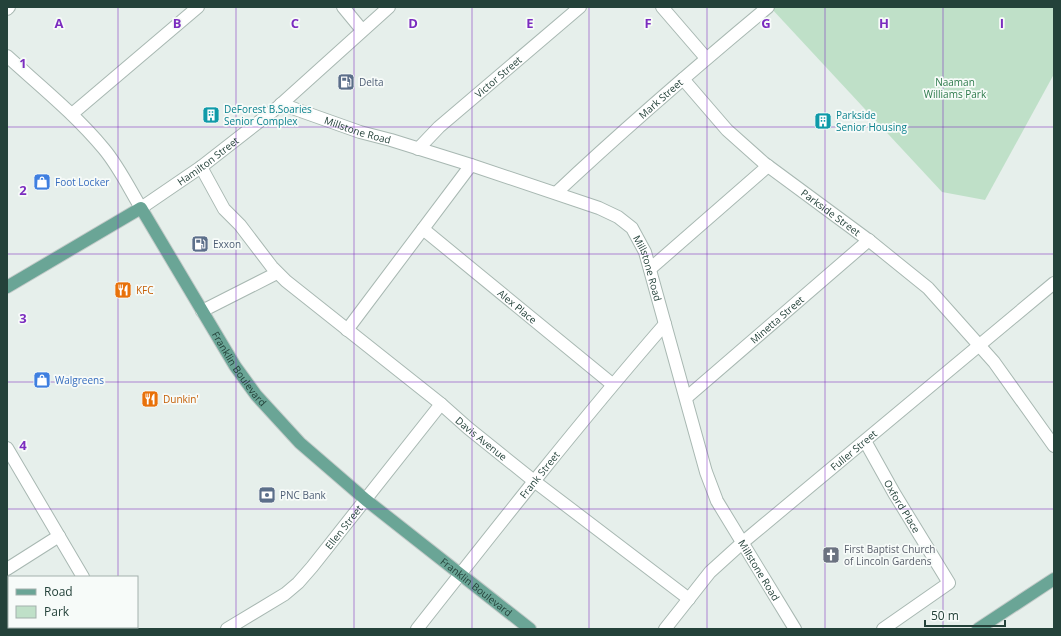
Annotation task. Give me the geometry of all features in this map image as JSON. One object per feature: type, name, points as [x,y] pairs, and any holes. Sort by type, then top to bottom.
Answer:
[{"type":"main road","name":"Hamilton Street","points":[[7,287],[141,208]]},
{"type":"main road","name":"Franklin Boulevard","points":[[141,208],[235,366],[256,395],[300,443],[366,500],[530,629]]},
{"type":"main road","points":[[978,629],[1054,579]]},
{"type":"street","points":[[72,114],[198,7]]},
{"type":"street","points":[[343,7],[362,30]]},
{"type":"street","name":"Hamilton Street","points":[[141,208],[201,167],[281,104],[389,7]]},
{"type":"street","name":"Victor Street","points":[[418,149],[439,127],[580,7]]},
{"type":"street","points":[[662,7],[706,58]]},
{"type":"street","name":"Mark Street","points":[[556,193],[706,58],[768,7]]},
{"type":"street","name":"Franklin Boulevard","points":[[7,56],[72,114],[104,149],[116,165],[141,208]]},
{"type":"street","name":"Parkside Street","points":[[683,79],[727,130],[768,166],[869,240],[928,288],[999,368],[1054,446]]},
{"type":"street","name":"Millstone Road","points":[[281,104],[360,132],[471,165],[599,208],[618,217],[632,228],[645,252],[706,472],[717,501],[795,629]]},
{"type":"street","points":[[347,330],[471,165]]},
{"type":"street","points":[[650,269],[768,166]]},
{"type":"street","name":"Davis Avenue","points":[[201,167],[224,210],[240,225],[277,272],[286,281],[441,404],[468,428],[534,481],[689,599]]},
{"type":"street","name":"Alex Place","points":[[423,229],[612,384]]},
{"type":"street","name":"Minetta Street","points":[[686,398],[869,240]]},
{"type":"street","points":[[202,311],[277,272]]},
{"type":"street","name":"Fuller Street","points":[[665,629],[710,572],[742,543],[1054,283]]},
{"type":"street","name":"Frank Street","points":[[417,629],[612,384],[665,324]]},
{"type":"street","name":"Ellen Street","points":[[227,629],[285,594],[298,583],[312,568],[441,404]]},
{"type":"street","name":"Oxford Place","points":[[865,441],[894,493],[949,583],[883,629]]},
{"type":"street","points":[[7,448],[82,576]]},
{"type":"street","points":[[7,568],[59,536]]},
{"type":"green space","name":"Naaman Williams Park","points":[[1054,7],[1054,74],[985,200],[942,192],[771,8]]},
{"type":"place","name":"Delta","points":[[346,82]]},
{"type":"place","name":"DeForest B.Soaries Senior Complex","points":[[211,115]]},
{"type":"place","name":"Parkside Senior Housing","points":[[823,121]]},
{"type":"place","name":"Foot Locker","points":[[42,182]]},
{"type":"place","name":"Exxon","points":[[200,244]]},
{"type":"place","name":"KFC","points":[[123,290]]},
{"type":"place","name":"Walgreens","points":[[42,380]]},
{"type":"place","name":"Dunkin'","points":[[150,399]]},
{"type":"place","name":"PNC Bank","points":[[267,495]]},
{"type":"place","name":"First Baptist Church of Lincoln Gardens","points":[[831,555]]}]
